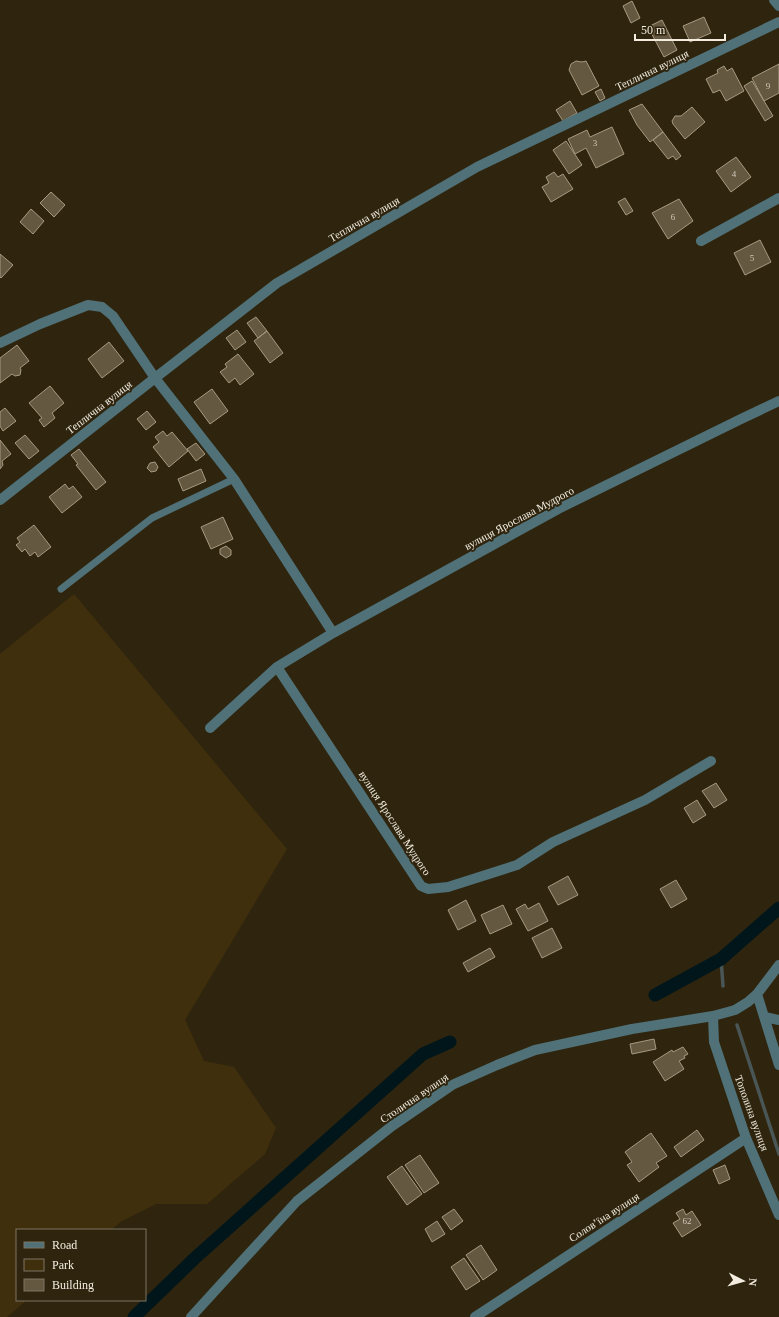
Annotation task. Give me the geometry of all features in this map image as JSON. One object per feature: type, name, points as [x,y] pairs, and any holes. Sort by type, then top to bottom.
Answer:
[{"type":"street","points":[[774,0],[779,6]]},
{"type":"street","name":"Теплична вулиця","points":[[0,500],[278,283],[477,167],[779,22]]},
{"type":"street","points":[[701,241],[779,198]]},
{"type":"street","points":[[0,343],[40,324],[88,305],[102,307],[113,316],[155,378],[234,479],[333,633]]},
{"type":"street","name":"вулиця Ярослава Мудрого","points":[[210,728],[277,666],[333,633],[558,510],[741,419],[779,402]]},
{"type":"street","name":"вулиця Ярослава Мудрого","points":[[277,666],[421,886],[428,889],[448,886],[517,865],[553,842],[645,800],[711,761]]},
{"type":"street","name":"Столична вулиця","points":[[191,1317],[297,1201],[392,1126],[452,1085],[535,1050],[632,1030],[714,1016],[735,1010],[757,994],[779,965]]},
{"type":"street","points":[[757,994],[779,1065]]},
{"type":"street","name":"Тополина вулиця","points":[[714,1016],[714,1042],[746,1138],[779,1215]]},
{"type":"street","points":[[765,1017],[779,1020]]},
{"type":"street","name":"Соловʼїна вулиця","points":[[475,1317],[746,1138]]},
{"type":"lane","points":[[61,589],[152,518],[234,479]]},
{"type":"green space","points":[[74,594],[287,849],[185,1020],[204,1061],[234,1067],[276,1128],[265,1154],[207,1204],[156,1204],[122,1221],[112,1229],[16,1229],[16,1301],[26,1301],[7,1317],[0,1317],[0,654]]},
{"type":"building","points":[[632,1],[640,18],[631,23],[623,6]]},
{"type":"building","points":[[704,17],[711,33],[690,42],[683,26]]},
{"type":"building","points":[[662,20],[677,50],[664,57],[648,27]]},
{"type":"building","points":[[576,61],[586,61],[599,86],[582,95],[569,70],[571,64]]},
{"type":"building","points":[[779,64],[779,93],[764,101],[752,78]]},
{"type":"building","points":[[724,66],[727,71],[732,68],[744,91],[726,101],[720,90],[713,93],[706,79],[718,73],[717,70]]},
{"type":"building","points":[[752,81],[773,116],[765,121],[744,86]]},
{"type":"building","points":[[601,89],[605,98],[600,101],[595,92]]},
{"type":"building","points":[[570,101],[577,113],[563,121],[556,110]]},
{"type":"building","points":[[642,104],[663,132],[650,142],[637,125],[629,110]]},
{"type":"building","points":[[692,107],[705,122],[685,139],[672,121],[675,116],[681,116]]},
{"type":"building","points":[[612,127],[624,154],[596,168],[586,148],[575,154],[568,139],[587,130],[590,137]]},
{"type":"building","points":[[663,132],[681,156],[676,160],[673,156],[668,159],[653,140]]},
{"type":"building","points":[[566,141],[582,165],[569,174],[553,150]]},
{"type":"building","points":[[736,157],[751,177],[731,192],[716,171]]},
{"type":"building","points":[[554,172],[558,177],[563,174],[573,189],[551,202],[542,187],[549,183],[546,177]]},
{"type":"building","points":[[51,192],[65,205],[54,217],[40,203]]},
{"type":"building","points":[[625,198],[633,211],[626,215],[618,202]]},
{"type":"building","points":[[679,199],[693,221],[668,239],[652,213]]},
{"type":"building","points":[[31,209],[44,221],[33,234],[20,222]]},
{"type":"building","points":[[760,240],[771,262],[745,275],[734,253]]},
{"type":"building","points":[[0,254],[13,265],[1,278],[0,277]]},
{"type":"building","points":[[256,317],[267,331],[258,338],[247,323]]},
{"type":"building","points":[[237,330],[246,342],[235,350],[226,338]]},
{"type":"building","points":[[267,331],[283,353],[270,363],[254,341]]},
{"type":"building","points":[[109,342],[124,361],[102,378],[88,359]]},
{"type":"building","points":[[17,345],[29,361],[20,368],[20,375],[15,376],[12,374],[0,383],[0,358]]},
{"type":"building","points":[[238,354],[254,374],[240,385],[235,378],[229,383],[220,372],[227,367],[225,364]]},
{"type":"building","points":[[50,386],[64,403],[52,413],[55,418],[44,427],[39,420],[42,418],[29,403]]},
{"type":"building","points":[[212,389],[228,411],[210,424],[194,402]]},
{"type":"building","points":[[5,408],[16,421],[3,431],[0,426],[0,412]]},
{"type":"building","points":[[147,411],[156,422],[146,430],[137,419]]},
{"type":"building","points":[[163,431],[167,436],[172,432],[188,451],[169,467],[153,447],[159,442],[155,437]]},
{"type":"building","points":[[25,435],[39,451],[29,459],[15,443]]},
{"type":"building","points":[[0,440],[11,454],[2,461],[3,465],[0,469]]},
{"type":"building","points":[[196,443],[205,454],[196,461],[187,449]]},
{"type":"building","points":[[79,449],[106,482],[96,490],[76,465],[78,464],[71,455]]},
{"type":"building","points":[[155,462],[158,467],[156,471],[151,472],[147,468],[150,463]]},
{"type":"building","points":[[201,469],[206,481],[183,491],[178,479]]},
{"type":"building","points":[[65,484],[69,489],[73,486],[82,497],[62,513],[49,497]]},
{"type":"building","points":[[223,517],[233,539],[211,549],[201,527]]},
{"type":"building","points":[[34,525],[51,547],[38,557],[35,552],[30,556],[25,549],[22,552],[16,545],[20,542],[17,538]]},
{"type":"building","points":[[226,546],[231,550],[231,555],[226,558],[220,554],[220,549]]},
{"type":"building","points":[[716,783],[727,800],[714,808],[702,791]]},
{"type":"building","points":[[697,800],[706,815],[693,823],[684,808]]},
{"type":"building","points":[[568,876],[578,895],[558,905],[548,887]]},
{"type":"building","points":[[676,880],[687,899],[671,908],[660,889]]},
{"type":"building","points":[[466,900],[476,921],[458,930],[448,910]]},
{"type":"building","points":[[539,903],[548,921],[528,931],[516,909],[525,904],[528,909]]},
{"type":"building","points":[[503,905],[512,924],[490,934],[481,915]]},
{"type":"building","points":[[552,928],[562,948],[542,958],[532,938]]},
{"type":"building","points":[[490,948],[495,957],[468,972],[463,963]]},
{"type":"building","points":[[654,1039],[656,1049],[632,1054],[630,1044]]},
{"type":"building","points":[[683,1047],[688,1054],[684,1056],[685,1058],[679,1061],[684,1069],[665,1081],[653,1062],[672,1050],[673,1052]]},
{"type":"building","points":[[697,1130],[704,1140],[681,1157],[674,1147]]},
{"type":"building","points":[[651,1133],[667,1156],[656,1163],[659,1167],[639,1182],[627,1165],[632,1162],[625,1152]]},
{"type":"building","points":[[420,1155],[439,1183],[424,1193],[405,1165]]},
{"type":"building","points":[[725,1165],[730,1179],[719,1184],[713,1170]]},
{"type":"building","points":[[402,1166],[422,1194],[407,1205],[387,1177]]},
{"type":"building","points":[[454,1209],[463,1221],[451,1230],[442,1217]]},
{"type":"building","points":[[683,1209],[686,1215],[692,1211],[701,1225],[682,1237],[673,1223],[680,1219],[676,1213]]},
{"type":"building","points":[[437,1221],[445,1234],[432,1242],[425,1229]]},
{"type":"building","points":[[481,1245],[497,1270],[483,1280],[466,1255]]},
{"type":"building","points":[[464,1258],[480,1281],[466,1290],[451,1267]]},
{"type":"waterway","points":[[655,995],[721,959],[779,908]]},
{"type":"waterway","points":[[721,959],[723,986]]},
{"type":"waterway","points":[[737,1025],[779,1154]]},
{"type":"waterway","points":[[134,1317],[195,1258],[423,1054],[450,1042]]}]
